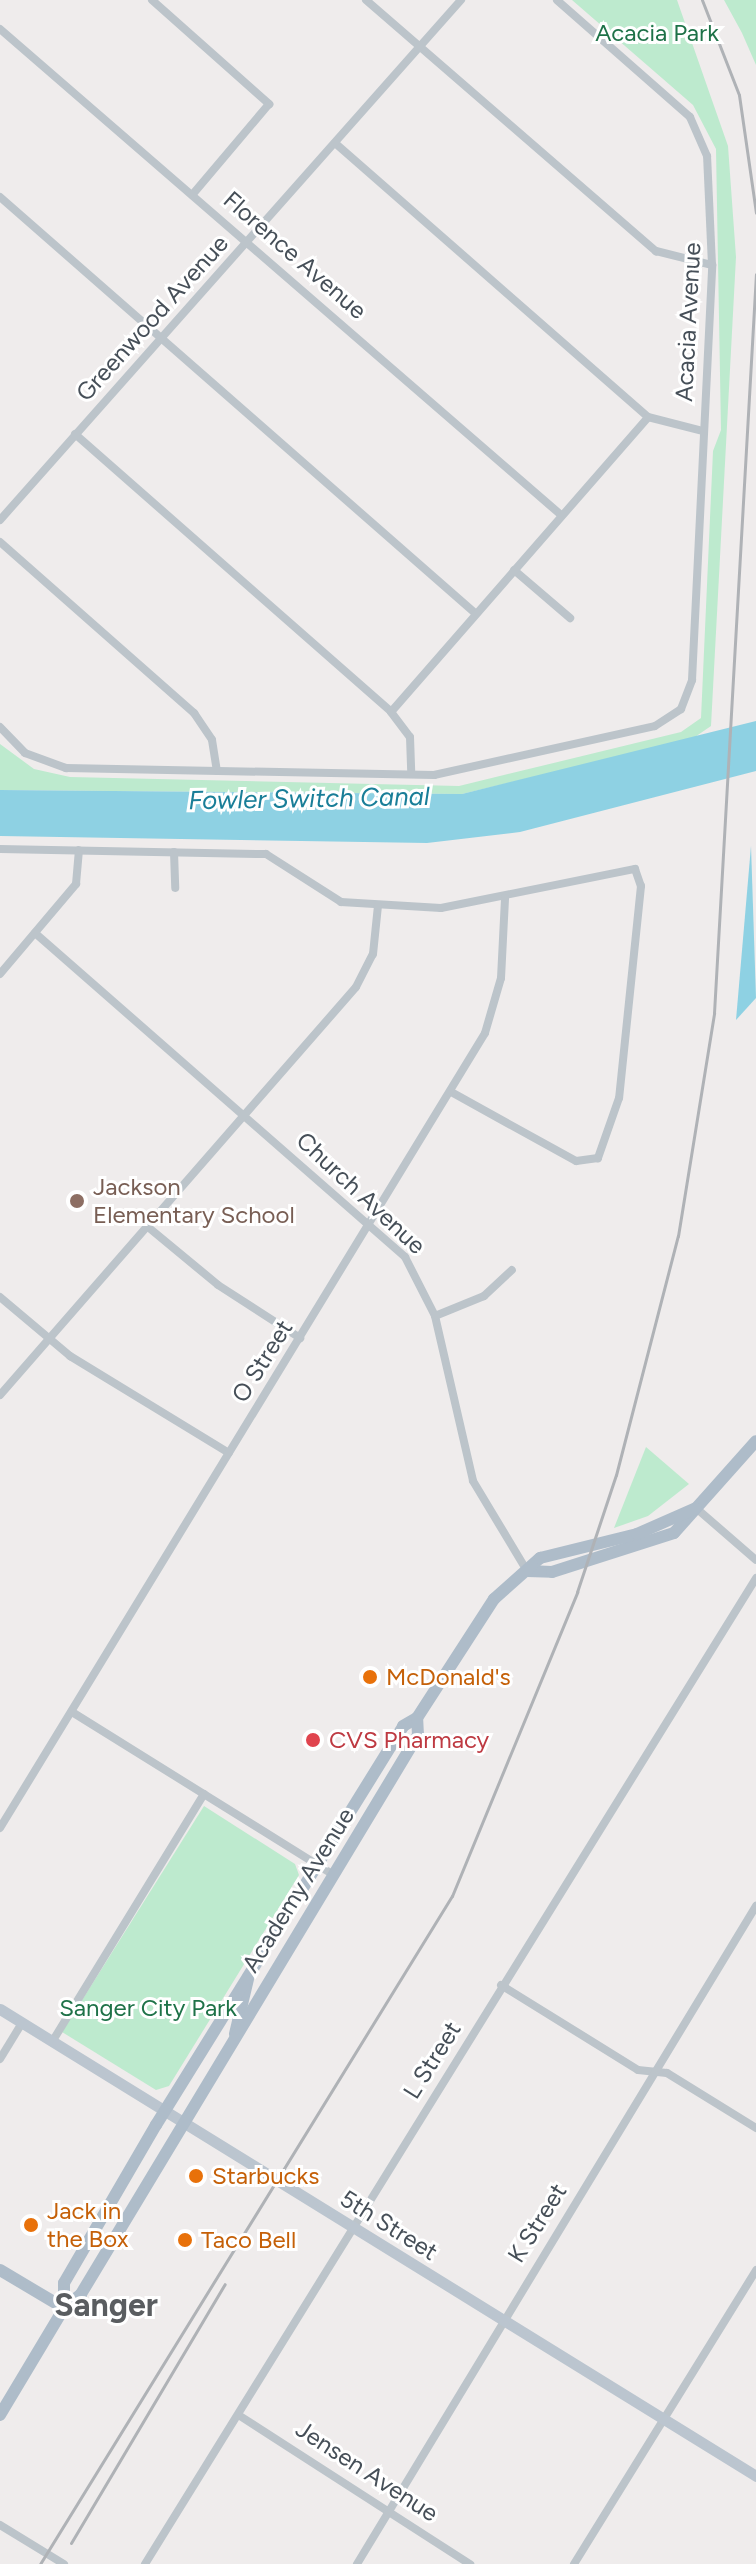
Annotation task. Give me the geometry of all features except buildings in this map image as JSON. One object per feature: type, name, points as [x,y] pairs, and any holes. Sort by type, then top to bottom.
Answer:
[{"type":"main road","points":[[527,1571],[552,1572],[644,1548],[685,1526],[696,1508],[756,1441]]},
{"type":"main road","name":"Academy Avenue","points":[[64,2308],[64,2283],[165,2112],[403,1726],[417,1718],[494,1599],[527,1571]]},
{"type":"main road","name":"Academy Avenue","points":[[64,2308],[81,2294],[180,2122],[418,1735],[417,1718]]},
{"type":"main road","points":[[235,2034],[249,1976]]},
{"type":"main road","points":[[0,2270],[64,2308],[0,2415]]},
{"type":"street","points":[[152,0],[269,104],[192,195]]},
{"type":"street","points":[[367,0],[656,251],[712,265]]},
{"type":"street","name":"Greenwood Avenue","points":[[0,520],[461,0]]},
{"type":"street","name":"Acacia Avenue","points":[[411,773],[481,771],[655,726],[681,709],[692,680],[712,265],[712,202],[698,130],[557,0]]},
{"type":"street","name":"Florence Avenue","points":[[0,29],[192,195],[249,240],[561,515]]},
{"type":"street","points":[[335,143],[648,417],[703,431]]},
{"type":"street","points":[[0,197],[475,613]]},
{"type":"street","points":[[391,712],[648,417]]},
{"type":"street","points":[[0,727],[51,766],[411,773],[410,737],[391,712],[75,434]]},
{"type":"street","points":[[0,542],[194,713],[212,740],[217,771]]},
{"type":"street","points":[[514,570],[570,618]]},
{"type":"street","points":[[0,849],[266,854],[331,898],[378,906],[456,908],[635,869],[641,886],[619,1098],[598,1158],[576,1161],[453,1093]]},
{"type":"street","points":[[0,974],[78,879],[79,850]]},
{"type":"street","points":[[174,852],[175,888]]},
{"type":"street","name":"O Street","points":[[1,1826],[368,1222],[453,1093],[498,997],[505,898]]},
{"type":"street","points":[[0,1395],[367,971],[378,906]]},
{"type":"street","name":"Church Avenue","points":[[35,933],[368,1222],[417,1274],[435,1316],[473,1481],[527,1571]]},
{"type":"street","points":[[148,1227],[218,1285],[300,1338]]},
{"type":"street","points":[[435,1316],[484,1296],[512,1270]]},
{"type":"street","points":[[0,1297],[50,1340],[229,1453]]},
{"type":"street","points":[[696,1508],[756,1560]]},
{"type":"street","name":"L Street","points":[[145,2564],[240,2416],[351,2227],[756,1578]]},
{"type":"street","points":[[72,1712],[334,1875]]},
{"type":"street","points":[[52,2042],[204,1794]]},
{"type":"street","name":"K Street","points":[[357,2564],[756,1906]]},
{"type":"street","points":[[501,1985],[653,2073],[667,2073],[756,2128]]},
{"type":"street","name":"5th Street","points":[[0,2009],[756,2476]]},
{"type":"street","points":[[0,2059],[22,2023]]},
{"type":"street","points":[[574,2564],[756,2270]]},
{"type":"street","name":"Jensen Avenue","points":[[240,2416],[470,2564]]},
{"type":"street","points":[[0,2525],[64,2564]]},
{"type":"green space","name":"Acacia Park","points":[[572,0],[677,0],[728,146],[736,257],[711,726],[692,739],[462,794],[0,790],[0,744],[34,769],[70,777],[459,786],[681,732],[701,718],[713,451],[721,430],[716,149],[693,105]]},
{"type":"green space","points":[[724,0],[756,0],[756,65],[742,33]]},
{"type":"green space","points":[[646,1447],[689,1484],[648,1516],[614,1528]]},
{"type":"green space","name":"Sanger City Park","points":[[204,1806],[295,1864],[299,1875],[169,2086],[156,2090],[62,2032]]},
{"type":"water","name":"Fowler Switch Canal","points":[[756,721],[756,771],[520,832],[427,843],[0,836],[0,790],[462,794]]},
{"type":"water","points":[[751,846],[756,998],[736,1020]]},
{"type":"railway","points":[[702,0],[739,95],[756,213]]},
{"type":"railway","points":[[40,2564],[452,1896],[577,1592],[616,1475],[678,1236],[714,1013],[756,274]]},
{"type":"railway","points":[[71,2543],[225,2284]]},
{"type":"place","name":"Jackson Elementary School","points":[[77,1201]]},
{"type":"place","name":"McDonald's","points":[[370,1677]]},
{"type":"place","name":"CVS Pharmacy","points":[[313,1740]]},
{"type":"place","name":"Starbucks","points":[[196,2176]]},
{"type":"place","name":"Jack in the Box","points":[[31,2225]]},
{"type":"place","name":"Taco Bell","points":[[185,2240]]},
{"type":"district","name":"Sanger","points":[[106,2305]]}]
